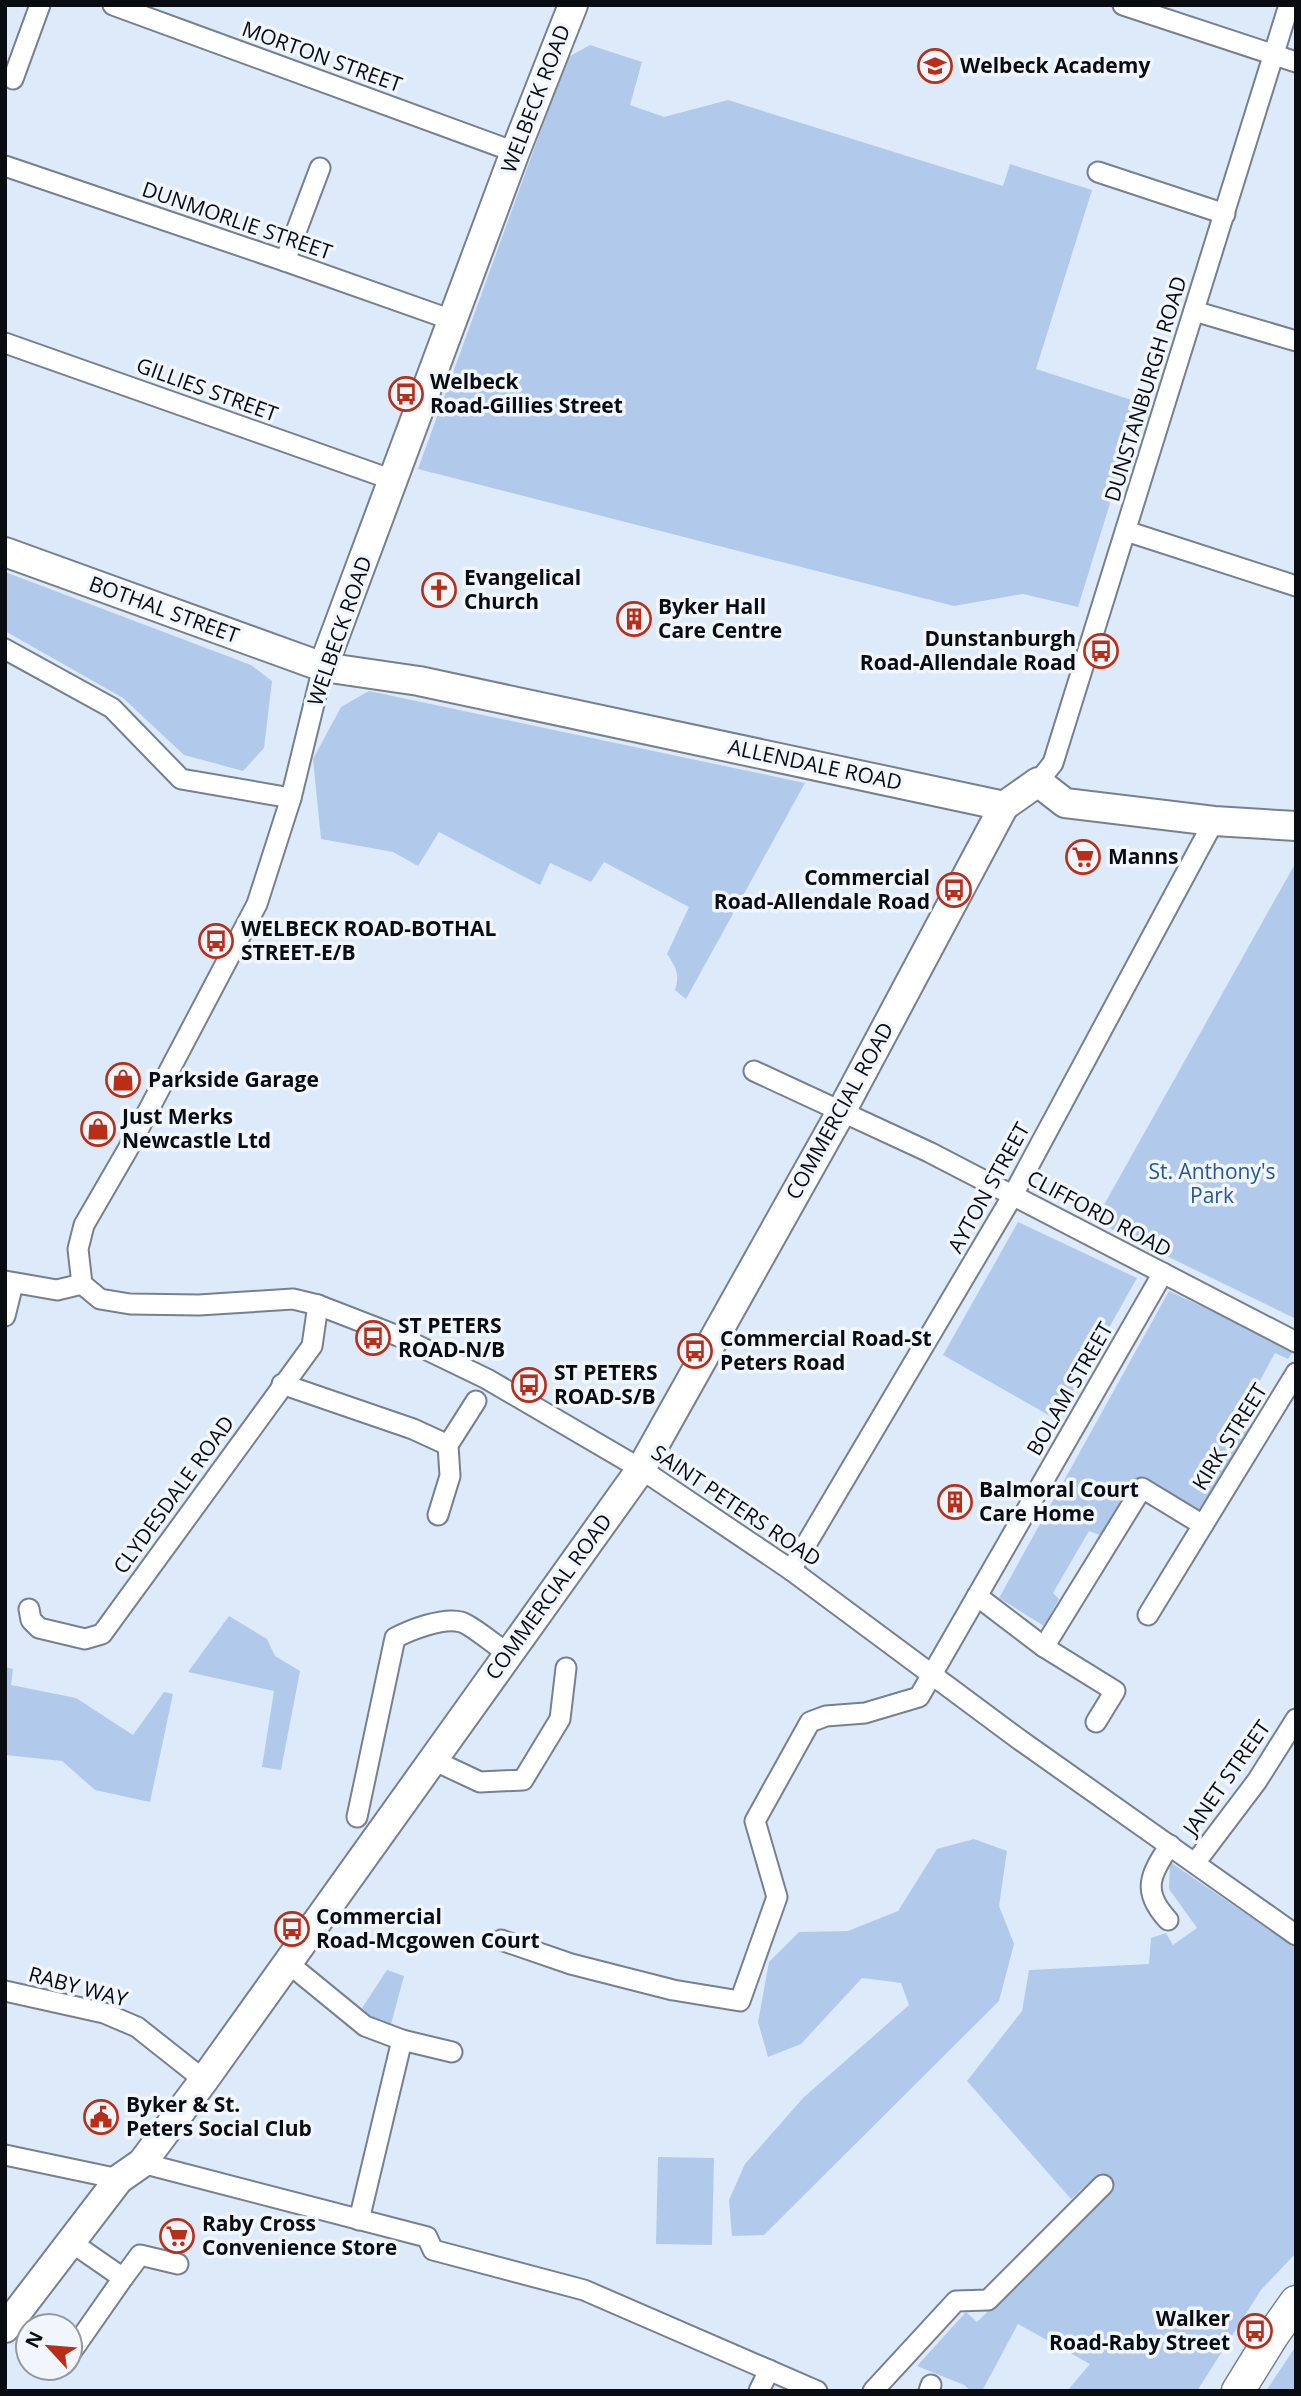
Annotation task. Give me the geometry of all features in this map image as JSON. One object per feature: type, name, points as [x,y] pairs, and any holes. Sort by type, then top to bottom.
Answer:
[{"type":"main road","name":"WELBECK ROAD","points":[[323,667],[515,152],[573,5]]},
{"type":"main road","name":"BOTHAL STREET","points":[[5,552],[323,667]]},
{"type":"main road","name":"ALLENDALE ROAD","points":[[323,667],[419,681],[1004,806]]},
{"type":"main road","points":[[1004,806],[1038,782],[1065,803],[1214,821],[1296,825]]},
{"type":"main road","name":"COMMERCIAL ROAD","points":[[5,2328],[119,2179],[142,2163],[204,2080],[641,1469],[841,1112],[1004,806]]},
{"type":"main road","points":[[1238,2391],[1296,2302]]},
{"type":"street","points":[[13,79],[40,5]]},
{"type":"street","name":"MORTON STREET","points":[[113,5],[515,152]]},
{"type":"street","points":[[1123,5],[1296,62]]},
{"type":"street","name":"DUNSTANBURGH ROAD","points":[[1038,782],[1053,763],[1289,5]]},
{"type":"street","name":"DUNMORLIE STREET","points":[[5,166],[452,320]]},
{"type":"street","points":[[285,261],[320,168]]},
{"type":"street","points":[[1098,172],[1225,214]]},
{"type":"street","points":[[1194,311],[1295,337]]},
{"type":"street","name":"GILLIES STREET","points":[[5,343],[393,480]]},
{"type":"street","points":[[1126,531],[1296,586]]},
{"type":"street","points":[[5,649],[112,708],[181,779],[291,798]]},
{"type":"street","name":"WELBECK ROAD","points":[[82,1284],[78,1249],[84,1225],[128,1149],[257,904],[291,798],[323,667]]},
{"type":"street","name":"AYTON STREET","points":[[792,1570],[1013,1195],[1214,821]]},
{"type":"street","name":"CLIFFORD ROAD","points":[[754,1072],[929,1152],[1296,1342]]},
{"type":"street","name":"BOLAM STREET","points":[[502,1940],[571,1964],[673,1990],[740,2001],[777,1897],[755,1821],[810,1722],[826,1716],[864,1713],[919,1698],[1163,1273]]},
{"type":"street","points":[[5,1316],[9,1282],[57,1290],[82,1284]]},
{"type":"street","name":"SAINT PETERS ROAD","points":[[82,1284],[100,1299],[130,1304],[200,1305],[293,1299],[318,1305],[398,1335],[454,1362],[641,1469],[792,1570],[1020,1740],[1296,1935]]},
{"type":"street","name":"CLYDESDALE ROAD","points":[[29,1609],[31,1620],[39,1628],[85,1639],[102,1634],[312,1346],[318,1305]]},
{"type":"street","name":"KIRK STREET","points":[[1148,1615],[1296,1373]]},
{"type":"street","points":[[282,1384],[413,1429],[448,1445]]},
{"type":"street","points":[[438,1515],[450,1476],[448,1445],[476,1401]]},
{"type":"street","name":"KIRK STREET","points":[[1044,1647],[1142,1488],[1203,1525]]},
{"type":"street","points":[[976,1596],[1044,1647],[1115,1691],[1096,1722]]},
{"type":"street","points":[[356,1817],[395,1638],[410,1630],[441,1623],[461,1622],[508,1654]]},
{"type":"street","points":[[433,1760],[480,1782],[523,1780],[560,1719],[566,1668]]},
{"type":"street","name":"JANET STREET","points":[[1195,1863],[1257,1781],[1296,1719]]},
{"type":"street","points":[[1168,1920],[1153,1905],[1152,1872],[1170,1845]]},
{"type":"street","points":[[288,1963],[365,2026],[402,2040],[452,2052]]},
{"type":"street","name":"RABY WAY","points":[[5,1991],[104,2013],[136,2027],[204,2080]]},
{"type":"street","points":[[359,2220],[402,2040]]},
{"type":"street","points":[[5,2155],[119,2179]]},
{"type":"street","points":[[142,2163],[427,2238],[433,2250],[584,2290],[817,2391]]},
{"type":"street","points":[[873,2391],[956,2301],[988,2300],[1103,2185]]},
{"type":"street","points":[[71,2242],[122,2278]]},
{"type":"street","points":[[84,2333],[140,2255],[178,2264]]},
{"type":"street","points":[[759,2391],[769,2370]]},
{"type":"green space","points":[[590,45],[642,62],[630,105],[664,117],[728,100],[1003,186],[1010,164],[1092,190],[1036,369],[1141,403],[1078,607],[1023,594],[954,606],[418,469],[567,58]]},
{"type":"green space","points":[[5,572],[251,665],[272,681],[264,748],[243,771],[184,755],[123,698],[5,631]]},
{"type":"green space","points":[[369,691],[805,783],[686,999],[675,990],[676,971],[667,954],[689,907],[604,862],[591,882],[550,863],[540,885],[439,832],[418,866],[393,852],[321,839],[313,759],[341,707]]},
{"type":"green space","name":"St. Anthony's Park","points":[[1296,862],[1296,1319],[1095,1221]]},
{"type":"green space","points":[[1018,1222],[1137,1278],[1057,1420],[943,1355]]},
{"type":"green space","points":[[1169,1291],[1294,1350],[1288,1359],[1275,1353],[1238,1421],[1250,1428],[1197,1516],[1138,1483],[1103,1536],[1089,1531],[1053,1593],[1059,1599],[1044,1626],[999,1598]]},
{"type":"green space","points":[[229,1616],[267,1639],[275,1656],[300,1671],[281,1770],[262,1767],[274,1691],[188,1672]]},
{"type":"green space","points":[[5,1667],[13,1669],[11,1685],[76,1698],[133,1735],[164,1692],[173,1694],[150,1802],[95,1790],[62,1761],[5,1755]]},
{"type":"green space","points":[[974,1839],[1007,1851],[999,1906],[1014,1944],[999,2001],[764,2235],[732,2236],[729,2200],[745,2164],[803,2098],[909,2005],[901,1983],[862,1978],[801,2044],[768,2057],[758,2022],[769,1962],[799,1932],[848,1931],[898,1911],[937,1849]]},
{"type":"green space","points":[[1170,1862],[1296,1948],[1296,2253],[1261,2290],[1197,2391],[1067,2391],[1090,2364],[1018,2324],[982,2391],[971,2391],[964,2385],[917,2366],[966,2312],[977,2322],[1115,2187],[1100,2173],[1071,2199],[967,2081],[1022,2011],[1029,1970],[1149,1964],[1151,1938],[1166,1933],[1173,1945],[1197,1928],[1169,1889]]},
{"type":"green space","points":[[387,1970],[404,1976],[391,2024],[373,2018],[362,2008]]},
{"type":"green space","points":[[658,2157],[714,2158],[712,2245],[656,2244]]},
{"type":"green space","points":[[1296,2346],[1296,2391],[1266,2391]]},
{"type":"place","name":"Welbeck Academy","points":[[935,66]]},
{"type":"place","name":"Welbeck Road-Gillies Street","points":[[406,394]]},
{"type":"place","name":"Evangelical Church","points":[[439,590]]},
{"type":"place","name":"Byker Hall Care Centre","points":[[634,619]]},
{"type":"place","name":"Dunstanburgh Road-Allendale Road","points":[[1101,651]]},
{"type":"place","name":"Manns","points":[[1083,857]]},
{"type":"place","name":"Commercial Road-Allendale Road","points":[[954,890]]},
{"type":"place","name":"WELBECK ROAD-BOTHAL STREET-E/B","points":[[216,941]]},
{"type":"place","name":"Parkside Garage","points":[[123,1080]]},
{"type":"place","name":"Just Merks Newcastle Ltd","points":[[98,1129]]},
{"type":"place","name":"ST PETERS ROAD-N/B","points":[[373,1338]]},
{"type":"place","name":"Commercial Road-St Peters Road","points":[[695,1351]]},
{"type":"place","name":"ST PETERS ROAD-S/B","points":[[529,1385]]},
{"type":"place","name":"Balmoral Court Care Home","points":[[955,1502]]},
{"type":"place","name":"Commercial Road-Mcgowen Court","points":[[292,1929]]},
{"type":"place","name":"Byker & St. Peters Social Club","points":[[101,2117]]},
{"type":"place","name":"Raby Cross Convenience Store","points":[[177,2236]]},
{"type":"place","name":"Walker Road-Raby Street","points":[[1255,2331]]}]
